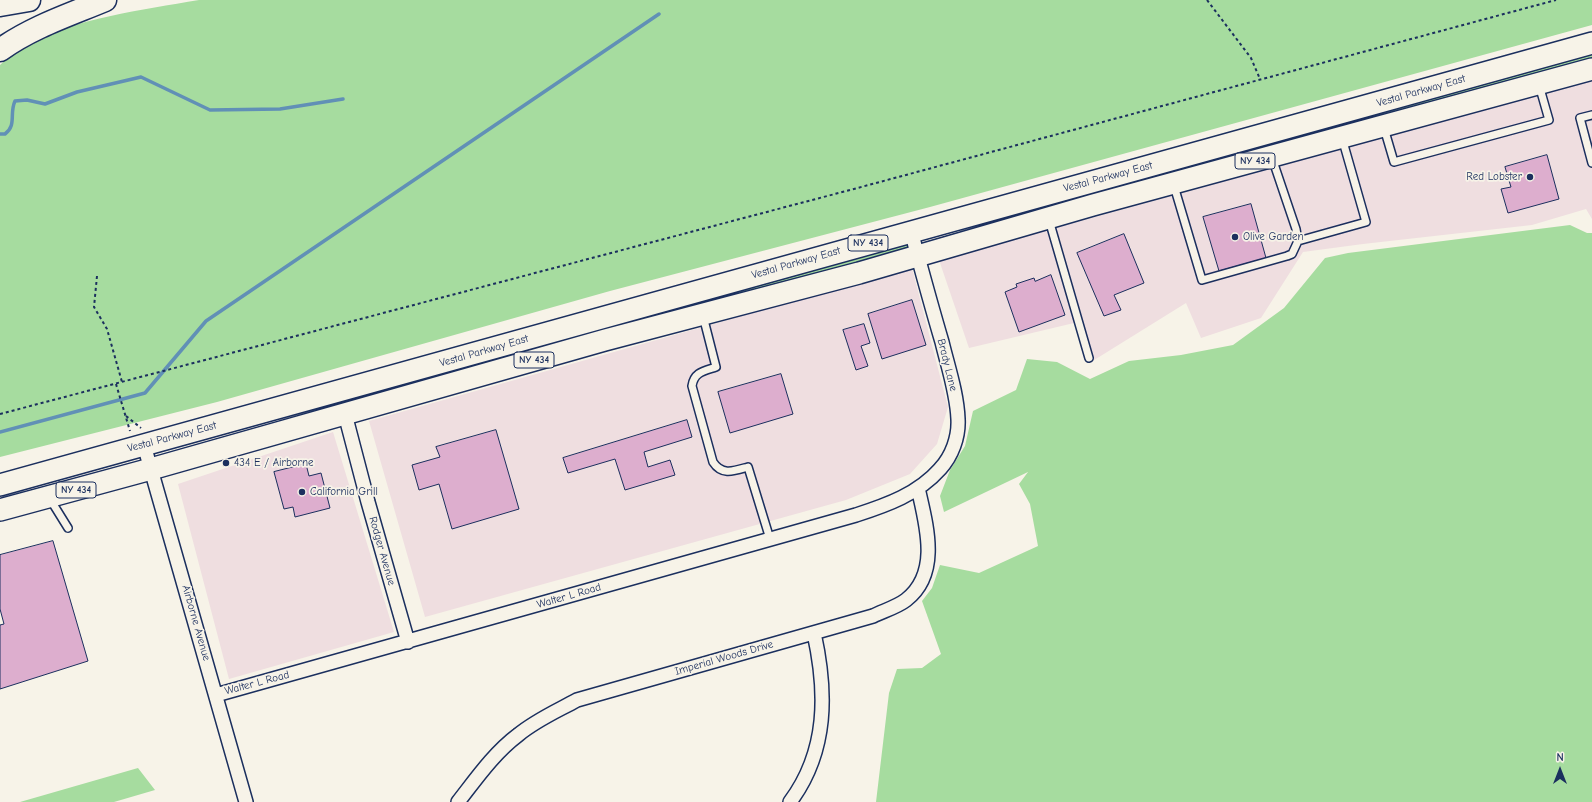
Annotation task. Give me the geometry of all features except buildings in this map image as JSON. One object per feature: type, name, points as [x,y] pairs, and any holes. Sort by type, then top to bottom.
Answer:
[{"type":"highway","points":[[0,5],[29,0]]},
{"type":"highway","points":[[0,50],[15,39],[43,25],[105,0]]},
{"type":"main road","name":"Vestal Parkway East","points":[[0,485],[141,437],[911,231],[1592,43]]},
{"type":"main road","name":"Vestal Parkway East","points":[[0,510],[151,469],[598,342],[918,256],[1048,218],[1592,69]]},
{"type":"street","name":"Brady Lane","points":[[911,231],[950,372],[957,403],[958,420],[957,434],[953,448],[940,469],[918,488]]},
{"type":"street","name":"Rodger Avenue","points":[[345,414],[368,502],[408,642]]},
{"type":"street","name":"Airborne Avenue","points":[[141,437],[246,802]]},
{"type":"street","name":"Walter L Road","points":[[216,695],[869,511],[896,501],[918,488]]},
{"type":"street","name":"Imperial Woods Drive","points":[[458,802],[497,754],[518,735],[541,719],[577,700],[873,616],[905,600],[915,591],[923,579],[929,559],[926,526],[918,488]]},
{"type":"street","points":[[790,802],[808,771],[817,745],[823,708],[822,674],[814,633]]},
{"type":"lane","points":[[1384,126],[1394,162],[1542,122],[1549,120],[1539,83]]},
{"type":"lane","points":[[1592,115],[1580,118],[1591,154],[1592,163]]},
{"type":"lane","points":[[1298,240],[1366,222],[1342,137]]},
{"type":"lane","points":[[1173,184],[1202,280],[1292,254],[1298,240],[1296,229],[1272,157]]},
{"type":"lane","points":[[1048,218],[1089,358]]},
{"type":"lane","points":[[703,314],[716,367],[698,373],[693,379],[692,386],[713,462],[717,469],[722,471],[730,472],[748,468],[770,540]]},
{"type":"lane","points":[[49,497],[68,528]]},
{"type":"path","points":[[1207,0],[1251,58],[1260,79]]},
{"type":"path","points":[[0,414],[1556,0]]},
{"type":"path","points":[[97,276],[94,307],[107,330],[122,382]]},
{"type":"path","points":[[116,384],[126,416],[141,437]]},
{"type":"path","points":[[126,416],[141,437]]},
{"type":"shaded area","points":[[1592,80],[1592,219],[1586,209],[1532,225],[1303,252],[1261,318],[1201,338],[1186,303],[1091,362],[1074,323],[969,348],[939,260]]},
{"type":"shaded area","points":[[912,268],[948,407],[937,444],[910,474],[846,500],[425,617],[369,421]]},
{"type":"shaded area","points":[[333,432],[394,632],[229,679],[178,484]]},
{"type":"green space","points":[[199,0],[1592,0],[1592,25],[930,207],[610,291],[217,402],[0,457],[0,65],[24,45],[66,28],[110,16]]},
{"type":"green space","points":[[1592,50],[1592,61],[939,240],[945,236],[1162,172]]},
{"type":"green space","points":[[1570,225],[1587,233],[1592,233],[1592,802],[876,802],[889,693],[897,669],[922,668],[941,654],[922,601],[932,588],[940,565],[979,573],[1038,546],[1030,504],[1019,484],[1028,472],[944,512],[940,496],[950,470],[965,446],[973,411],[1016,390],[1027,359],[1057,362],[1090,379],[1129,361],[1181,355],[1233,345],[1284,308],[1325,258],[1348,253]]},
{"type":"green space","points":[[906,240],[910,248],[585,338],[590,333],[626,317]]},
{"type":"green space","points":[[138,768],[155,790],[114,802],[20,802]]},
{"type":"waterway","points":[[0,432],[145,393],[206,321],[659,14]]},
{"type":"waterway","points":[[0,134],[5,134],[11,127],[13,106],[15,101],[27,100],[45,104],[77,92],[141,77],[210,110],[280,109],[343,99]]},
{"type":"place","name":"Red Lobster","points":[[1530,177]]},
{"type":"place","name":"Olive Garden","points":[[1235,237]]},
{"type":"place","name":"434 E / Airborne","points":[[226,463]]},
{"type":"place","name":"California Grill","points":[[302,492]]}]
